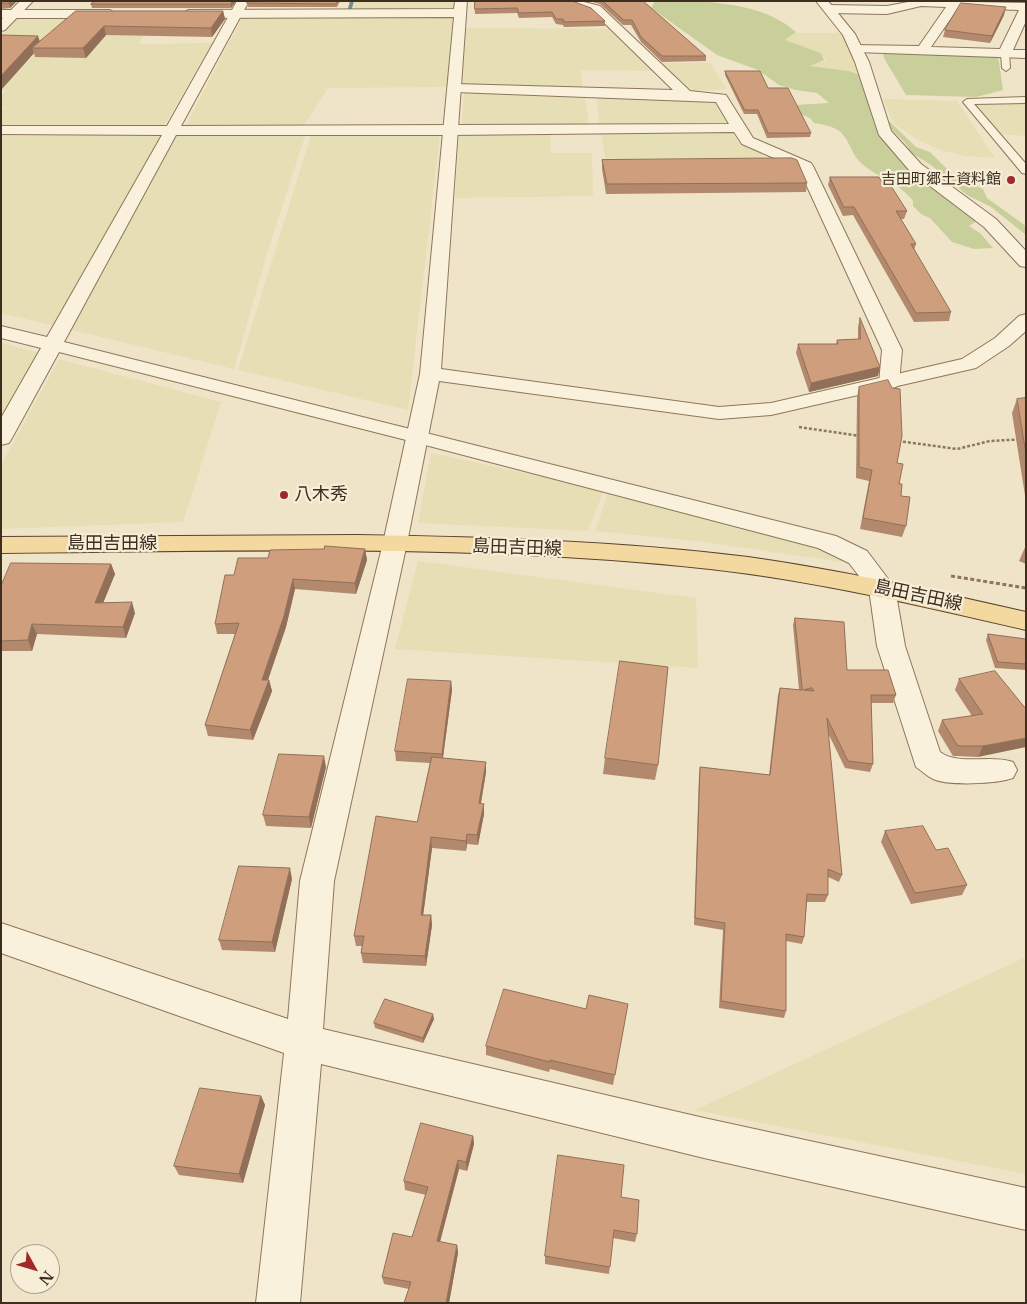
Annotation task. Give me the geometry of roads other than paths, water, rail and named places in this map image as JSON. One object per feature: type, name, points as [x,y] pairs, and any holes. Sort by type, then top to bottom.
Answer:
[{"type":"main road","name":"島田吉田線","points":[[1,545],[395,543],[586,550],[712,561],[882,588],[1026,621]]},
{"type":"street","points":[[1,27],[8,14],[27,1]]},
{"type":"street","points":[[1,438],[243,1]]},
{"type":"street","points":[[562,1],[596,8],[686,95]]},
{"type":"street","points":[[826,5],[887,10],[921,3],[954,3],[1026,8],[1005,53]]},
{"type":"street","points":[[922,50],[954,3]]},
{"type":"street","points":[[826,5],[849,34],[856,48],[884,132],[915,167],[990,223],[1026,262]]},
{"type":"street","points":[[178,14],[460,7],[452,131],[430,374],[395,543],[317,882],[304,1042],[278,1303]]},
{"type":"street","points":[[8,14],[120,14]]},
{"type":"street","points":[[856,48],[1026,54]]},
{"type":"street","points":[[455,88],[686,95],[721,98],[747,141],[805,166],[821,196],[892,350],[889,383]]},
{"type":"street","points":[[1,130],[452,131],[739,128]]},
{"type":"street","points":[[430,374],[719,413],[771,409],[969,364],[1002,342],[1026,320]]},
{"type":"street","points":[[1,332],[418,436],[827,542],[858,557],[882,588],[891,646],[927,760],[942,770],[1002,770]]},
{"type":"street","points":[[1,938],[304,1042],[704,1138],[1026,1209]]},
{"type":"lane","points":[[1005,53],[1006,68]]},
{"type":"lane","points":[[1024,168],[967,102],[1026,100]]},
{"type":"waterway","points":[[349,12],[352,1]]},
{"type":"place","name":"吉田町郷土資料館","points":[[1011,180]]},
{"type":"place","name":"八木秀","points":[[284,495]]}]
